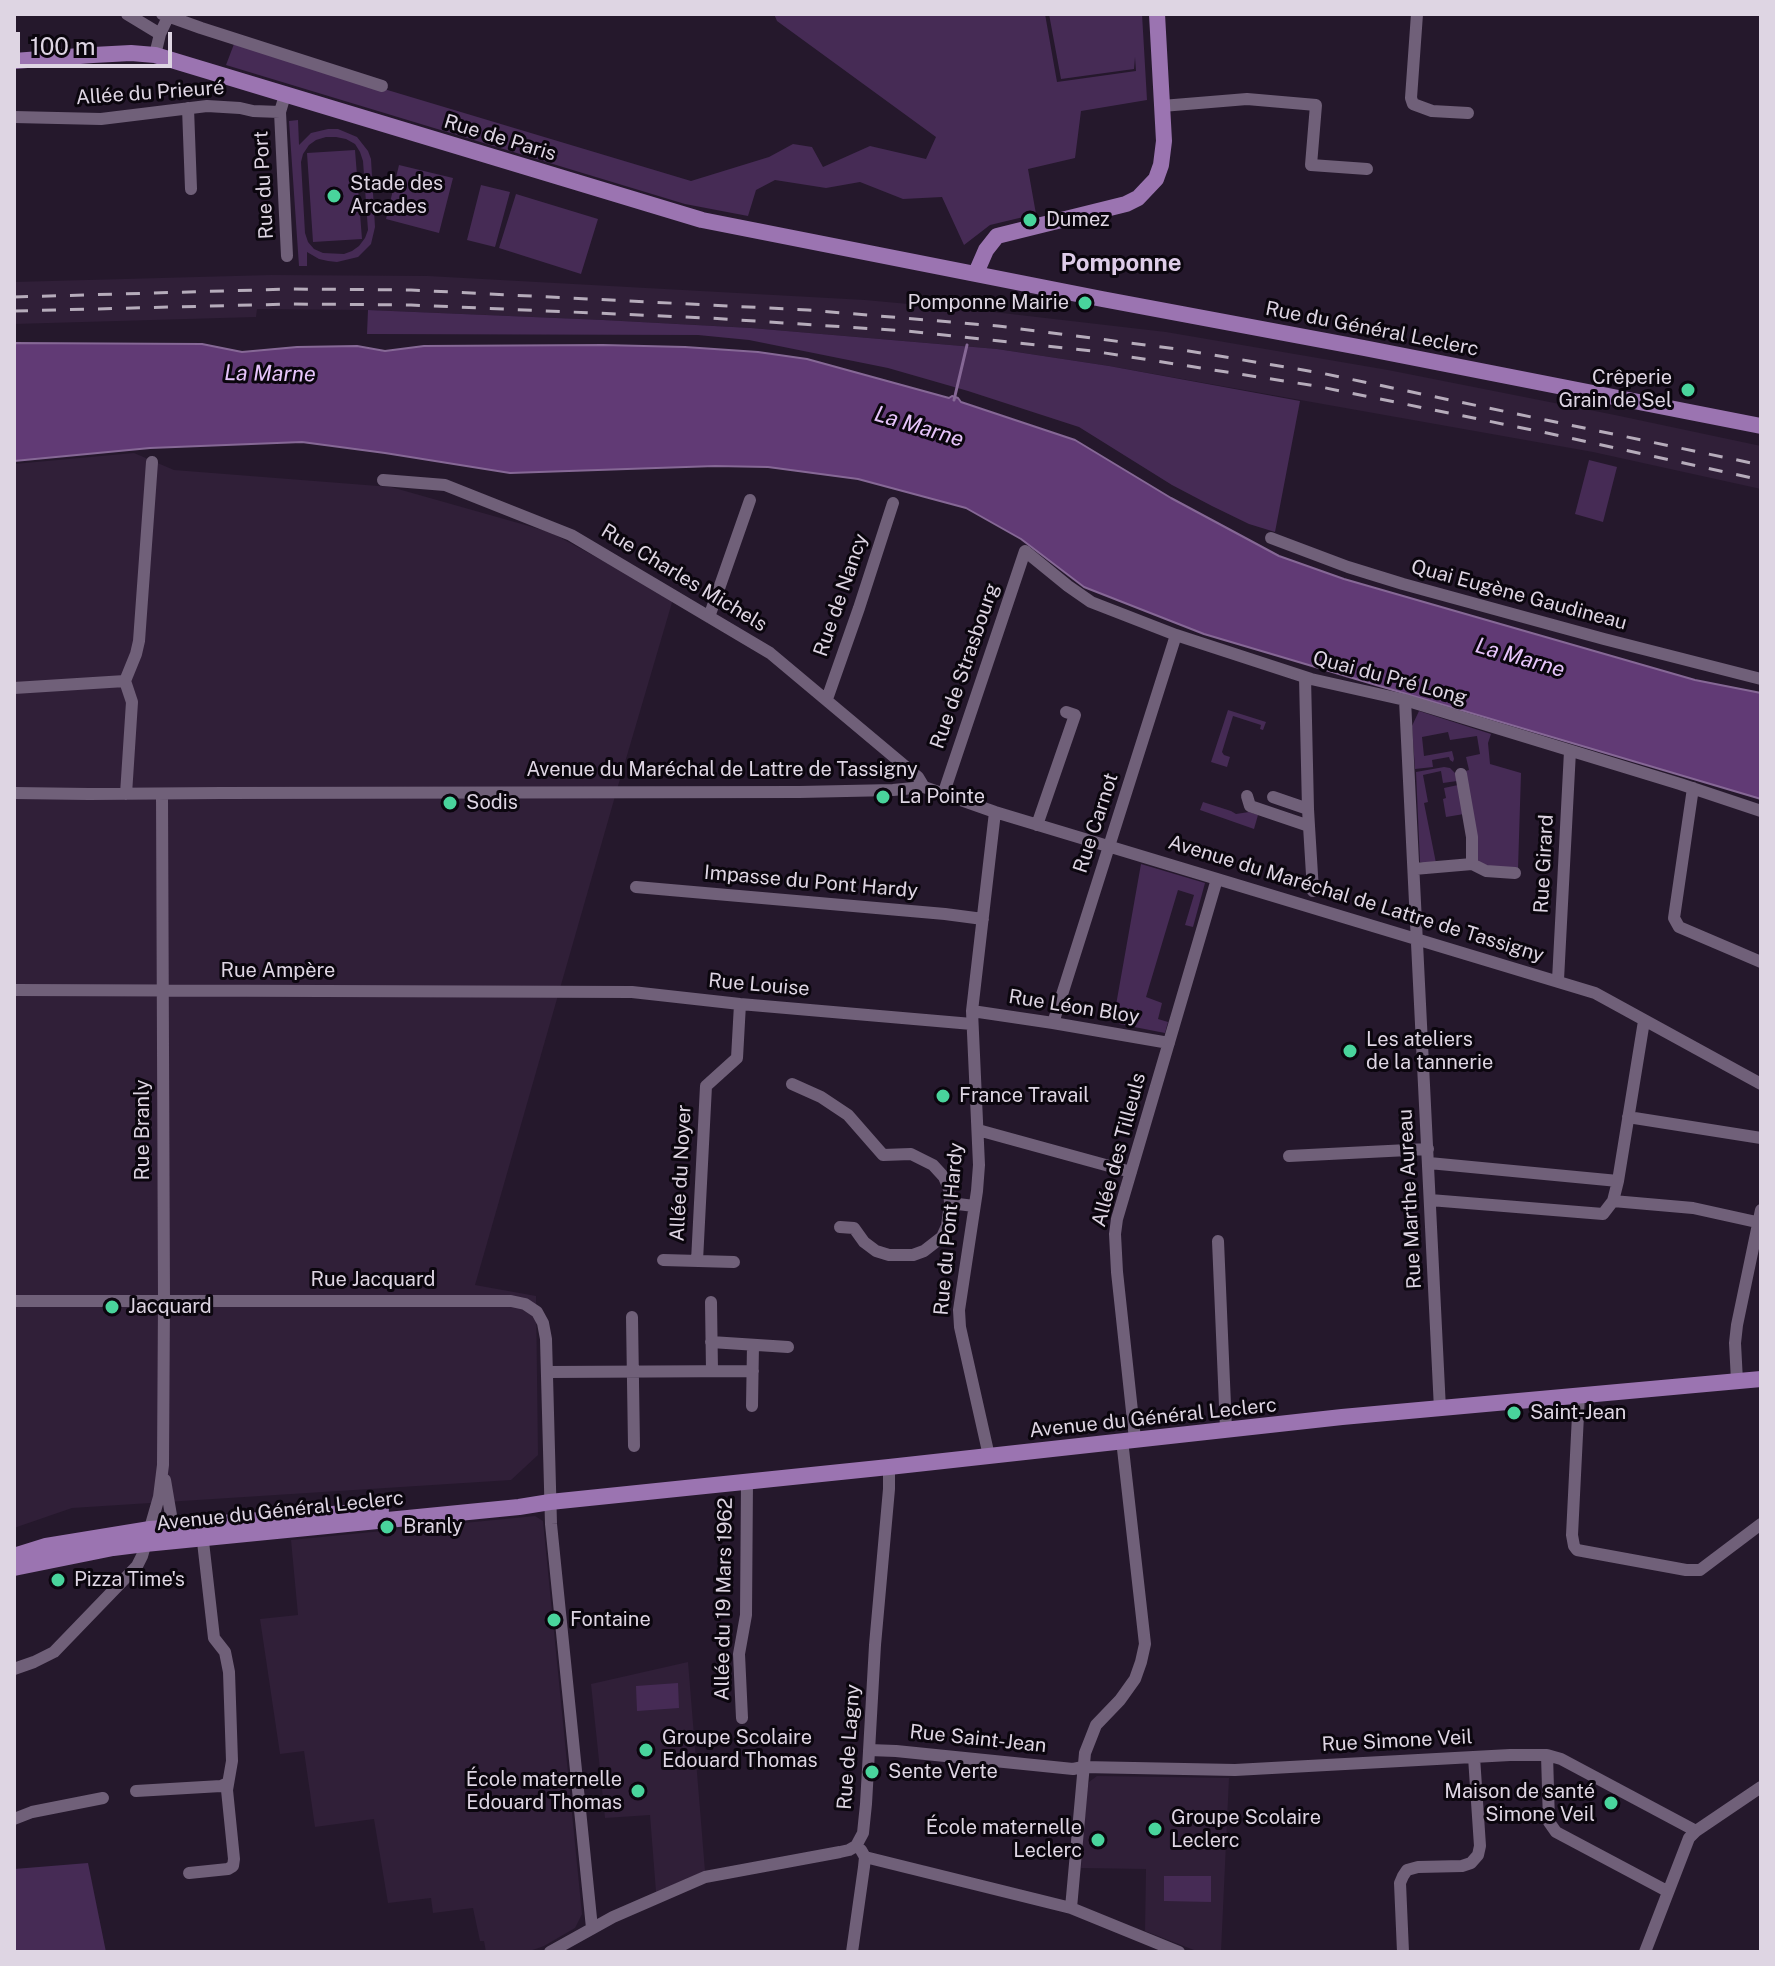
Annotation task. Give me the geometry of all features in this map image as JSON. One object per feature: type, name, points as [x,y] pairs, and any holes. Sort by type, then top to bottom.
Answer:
[{"type":"main road","points":[[976,273],[986,250],[997,236],[1126,204],[1138,198],[1156,179],[1164,141],[1157,14]]},
{"type":"main road","name":"Rue de Paris","points":[[14,61],[131,53],[155,55],[702,220],[976,273]]},
{"type":"main road","name":"Rue du Général Leclerc","points":[[976,273],[1761,426]]},
{"type":"main road","name":"Avenue du Général Leclerc","points":[[14,1556],[46,1546],[394,1510],[550,1502],[1226,1429],[1761,1379]]},
{"type":"main road","name":"Avenue du Général Leclerc","points":[[14,1568],[113,1548],[147,1537]]},
{"type":"street","points":[[127,14],[160,34]]},
{"type":"street","points":[[1417,14],[1413,104],[1432,111],[1468,113]]},
{"type":"street","points":[[155,55],[165,16],[382,86]]},
{"type":"street","points":[[240,108],[248,83]]},
{"type":"street","name":"Rue du Port","points":[[285,95],[280,112],[287,256]]},
{"type":"street","points":[[1162,106],[1247,99],[1316,105],[1311,165],[1367,169]]},
{"type":"street","name":"Allée du Prieuré","points":[[14,117],[101,119],[207,106],[280,112]]},
{"type":"street","points":[[188,108],[191,189]]},
{"type":"street","points":[[126,794],[132,702],[125,681],[139,641],[152,462]]},
{"type":"street","name":"Rue Charles Michels","points":[[383,480],[445,485],[571,535],[770,653],[918,777],[924,787]]},
{"type":"street","points":[[709,617],[750,500]]},
{"type":"street","name":"Rue de Nancy","points":[[827,699],[893,503]]},
{"type":"street","name":"Quai Eugène Gaudineau","points":[[1271,538],[1403,584],[1761,679]]},
{"type":"street","name":"Quai du Pré Long","points":[[1025,551],[1091,602],[1176,635],[1305,677],[1405,700],[1761,811]]},
{"type":"street","name":"Rue de Strasbourg","points":[[943,795],[1025,551]]},
{"type":"street","name":"Rue Carnot","points":[[1053,1023],[1176,635]]},
{"type":"street","points":[[1305,677],[1313,891]]},
{"type":"street","points":[[14,688],[125,681]]},
{"type":"street","name":"Rue Marthe Aureau","points":[[1405,700],[1440,1409]]},
{"type":"street","points":[[1037,825],[1075,715],[1066,712]]},
{"type":"street","name":"Rue Girard","points":[[1558,980],[1570,751]]},
{"type":"street","points":[[1461,774],[1472,837],[1472,864]]},
{"type":"street","name":"Avenue du Maréchal de Lattre de Tassigny","points":[[14,793],[799,792],[924,787],[1037,825],[1595,993],[1761,1084]]},
{"type":"street","points":[[1693,788],[1674,918],[1679,927],[1761,962]]},
{"type":"street","name":"Rue Branly","points":[[14,1669],[54,1652],[137,1566],[159,1497],[163,1465],[164,1300],[162,794]]},
{"type":"street","points":[[1247,796],[1250,806],[1309,826]]},
{"type":"street","points":[[1273,797],[1308,809]]},
{"type":"street","name":"Rue du Pont Hardy","points":[[989,1456],[960,1327],[959,1310],[979,1165],[972,1017],[995,812]]},
{"type":"street","points":[[1414,869],[1472,864],[1486,871],[1515,873]]},
{"type":"street","name":"Allée des Tilleuls","points":[[1071,1908],[1085,1753],[1096,1725],[1135,1679],[1145,1644],[1115,1249],[1117,1219],[1217,879]]},
{"type":"street","name":"Impasse du Pont Hardy","points":[[636,887],[983,919]]},
{"type":"street","name":"Rue Ampère","points":[[14,990],[542,991]]},
{"type":"street","name":"Rue Louise","points":[[542,991],[632,992],[740,1004],[972,1017]]},
{"type":"street","name":"Allée du Noyer","points":[[697,1261],[706,1086],[737,1058],[740,1004]]},
{"type":"street","name":"Rue Léon Bloy","points":[[972,1017],[1053,1023],[1169,1043]]},
{"type":"street","points":[[1430,1200],[1603,1214],[1613,1201],[1618,1181],[1644,1021]]},
{"type":"street","points":[[792,1084],[821,1097],[848,1115],[880,1153],[920,1156],[944,1177],[949,1189],[947,1226],[942,1237],[924,1251],[913,1255],[889,1255],[876,1251],[864,1242],[854,1228],[840,1227]]},
{"type":"street","points":[[1628,1117],[1761,1138]]},
{"type":"street","points":[[978,1130],[1131,1172]]},
{"type":"street","points":[[1289,1156],[1428,1156],[1618,1181]]},
{"type":"street","points":[[1613,1201],[1760,1218],[1737,1325],[1737,1381]]},
{"type":"street","points":[[950,1203],[974,1206]]},
{"type":"street","points":[[1218,1241],[1226,1429]]},
{"type":"street","name":"Allée du Noyer","points":[[663,1260],[734,1262]]},
{"type":"street","name":"Rue Jacquard","points":[[14,1301],[511,1301],[525,1304],[537,1312],[543,1323],[550,1502],[592,1928]]},
{"type":"street","points":[[711,1302],[712,1371]]},
{"type":"street","points":[[632,1317],[634,1446]]},
{"type":"street","points":[[711,1342],[788,1347]]},
{"type":"street","points":[[752,1406],[753,1345]]},
{"type":"street","points":[[547,1372],[753,1371]]},
{"type":"street","points":[[1579,1395],[1572,1535],[1577,1550],[1700,1570],[1761,1524]]},
{"type":"street","name":"Rue Branly","points":[[163,1465],[174,1534]]},
{"type":"street","name":"Rue de Lagny","points":[[856,1846],[863,1833],[866,1804],[889,1467]]},
{"type":"street","name":"Allée du 19 Mars 1962","points":[[742,1718],[739,1654],[746,1615],[747,1481]]},
{"type":"street","points":[[189,1873],[217,1871],[233,1866],[234,1857],[228,1783],[232,1761],[229,1672],[225,1652],[214,1638],[202,1532]]},
{"type":"street","name":"Rue Saint-Jean","points":[[869,1750],[1073,1769],[1083,1767]]},
{"type":"street","points":[[1547,1755],[1549,1822],[1556,1832],[1667,1891]]},
{"type":"street","name":"Rue Simone Veil","points":[[1083,1767],[1235,1770],[1547,1755],[1561,1759],[1696,1831]]},
{"type":"street","points":[[1403,1952],[1400,1883],[1407,1870],[1462,1866],[1471,1863],[1478,1855],[1474,1757]]},
{"type":"street","points":[[136,1791],[228,1783]]},
{"type":"street","points":[[1645,1952],[1685,1845],[1696,1831],[1761,1787]]},
{"type":"street","points":[[14,1819],[32,1812],[103,1798]]},
{"type":"street","points":[[550,1952],[613,1917],[713,1874],[840,1852],[856,1846],[865,1857],[1071,1908],[1179,1952]]},
{"type":"street","points":[[852,1952],[865,1857]]},
{"type":"shaded area","points":[[774,14],[1045,14],[1057,82],[1136,71],[1135,57],[1134,69],[1061,79],[1049,14],[1142,14],[1147,100],[1081,111],[1075,158],[1028,169],[1036,214],[990,225],[964,245],[942,197],[903,199],[860,182],[826,188],[775,180],[756,190],[748,216],[685,204],[226,65],[234,44],[691,181],[769,157],[793,144],[812,147],[823,167],[870,146],[926,159],[936,137],[777,21]]},
{"type":"shaded area","points":[[298,120],[299,145],[311,133],[338,129],[357,137],[368,151],[375,227],[371,244],[358,257],[337,262],[319,259],[307,252],[307,266],[299,266],[289,121]],"holes":[[[336,137],[355,144],[360,152],[368,230],[359,246],[344,254],[323,253],[314,249],[305,233],[303,154],[316,140]]]},
{"type":"shaded area","name":"Stade des Arcades","points":[[355,150],[362,239],[313,242],[307,153]]},
{"type":"shaded area","points":[[399,165],[453,178],[439,233],[386,219]]},
{"type":"shaded area","points":[[481,185],[510,192],[495,247],[467,240]]},
{"type":"shaded area","points":[[516,194],[598,219],[581,274],[499,248]]},
{"type":"shaded area","points":[[271,275],[428,276],[865,300],[1166,332],[1388,370],[1761,446],[1761,489],[1593,452],[997,349],[751,328],[368,310],[257,309],[256,317],[14,324],[14,282]]},
{"type":"shaded area","points":[[368,310],[751,328],[997,349],[1300,401],[1275,532],[1249,524],[1172,485],[1079,427],[888,368],[749,340],[698,335],[367,334]]},
{"type":"shaded area","points":[[134,453],[174,470],[391,487],[550,532],[673,599],[475,1285],[536,1296],[538,1455],[511,1480],[72,1508],[14,1528],[14,464]]},
{"type":"shaded area","points":[[1589,460],[1617,467],[1603,522],[1575,514]]},
{"type":"shaded area","points":[[1228,710],[1266,722],[1263,730],[1260,729],[1261,725],[1233,716],[1222,752],[1230,757],[1227,767],[1211,762]]},
{"type":"shaded area","points":[[1419,711],[1491,734],[1488,743],[1490,764],[1521,773],[1518,869],[1481,866],[1478,860],[1462,772],[1469,770],[1466,757],[1480,754],[1477,736],[1450,740],[1448,732],[1422,737],[1424,756],[1452,751],[1454,759],[1453,762],[1449,757],[1432,760],[1433,767],[1415,769],[1412,726]]},
{"type":"shaded area","points":[[1444,767],[1456,774],[1457,781],[1443,783],[1441,771],[1423,775],[1428,802],[1424,803],[1436,863],[1423,863],[1420,862],[1416,772]]},
{"type":"shaded area","points":[[1458,785],[1464,814],[1446,817],[1444,788]]},
{"type":"shaded area","points":[[1203,802],[1236,814],[1249,812],[1258,815],[1254,829],[1200,810]]},
{"type":"shaded area","points":[[1141,864],[1205,883],[1193,927],[1185,925],[1194,895],[1178,890],[1146,997],[1162,1003],[1158,1019],[1168,1022],[1165,1033],[1119,1024],[1123,1012],[1116,1005]]},
{"type":"shaded area","points":[[535,1516],[543,1521],[582,1914],[575,1928],[544,1946],[527,1952],[486,1952],[484,1941],[480,1941],[473,1908],[433,1913],[431,1898],[388,1903],[374,1819],[315,1827],[304,1751],[280,1754],[260,1619],[298,1615],[291,1540]]},
{"type":"shaded area","name":"Groupe Scolaire Edouard Thomas","points":[[688,1662],[705,1871],[656,1892],[650,1815],[605,1818],[591,1684]]},
{"type":"shaded area","points":[[678,1683],[679,1708],[637,1711],[636,1686]]},
{"type":"shaded area","name":"Groupe Scolaire Leclerc","points":[[1097,1776],[1229,1778],[1221,1952],[1199,1952],[1145,1931],[1146,1869],[1081,1868],[1087,1790],[1089,1782]]},
{"type":"shaded area","points":[[88,1863],[106,1952],[14,1952],[14,1869]]},
{"type":"shaded area","points":[[1164,1876],[1211,1876],[1211,1902],[1164,1901]]},
{"type":"water","name":"La Marne","points":[[14,343],[202,344],[242,352],[357,346],[385,351],[424,346],[685,347],[807,359],[949,398],[952,396],[961,402],[1075,440],[1171,498],[1279,556],[1344,579],[1695,680],[1761,693],[1761,799],[1204,634],[1084,587],[1021,539],[966,508],[858,479],[768,467],[715,466],[510,473],[302,442],[150,448],[14,461]]},
{"type":"waterway","points":[[954,400],[967,345]]},
{"type":"railway","points":[[14,297],[292,289],[411,290],[808,310],[998,326],[1177,349],[1321,373],[1761,465]]},
{"type":"railway","points":[[14,311],[292,304],[411,305],[708,318],[907,331],[1092,351],[1316,386],[1761,480]]},
{"type":"place","name":"Stade des Arcades","points":[[334,196]]},
{"type":"place","name":"Dumez","points":[[1030,220]]},
{"type":"place","name":"Pomponne Mairie","points":[[1085,303]]},
{"type":"place","name":"Crêperie Grain de Sel","points":[[1688,390]]},
{"type":"place","name":"La Pointe","points":[[883,797]]},
{"type":"place","name":"Sodis","points":[[450,803]]},
{"type":"place","name":"Les ateliers de la tannerie","points":[[1350,1051]]},
{"type":"place","name":"France Travail","points":[[943,1096]]},
{"type":"place","name":"Jacquard","points":[[112,1307]]},
{"type":"place","name":"Saint-Jean","points":[[1514,1413]]},
{"type":"place","name":"Branly","points":[[387,1527]]},
{"type":"place","name":"Pizza Time's","points":[[58,1580]]},
{"type":"place","name":"Fontaine","points":[[554,1620]]},
{"type":"place","name":"Groupe Scolaire Edouard Thomas","points":[[646,1750]]},
{"type":"place","name":"Sente Verte","points":[[872,1772]]},
{"type":"place","name":"École maternelle Edouard Thomas","points":[[638,1791]]},
{"type":"place","name":"Maison de santé Simone Veil","points":[[1611,1803]]},
{"type":"place","name":"Groupe Scolaire Leclerc","points":[[1155,1829]]},
{"type":"place","name":"École maternelle Leclerc","points":[[1098,1840]]},
{"type":"district","name":"Pomponne","points":[[1121,264]]}]
